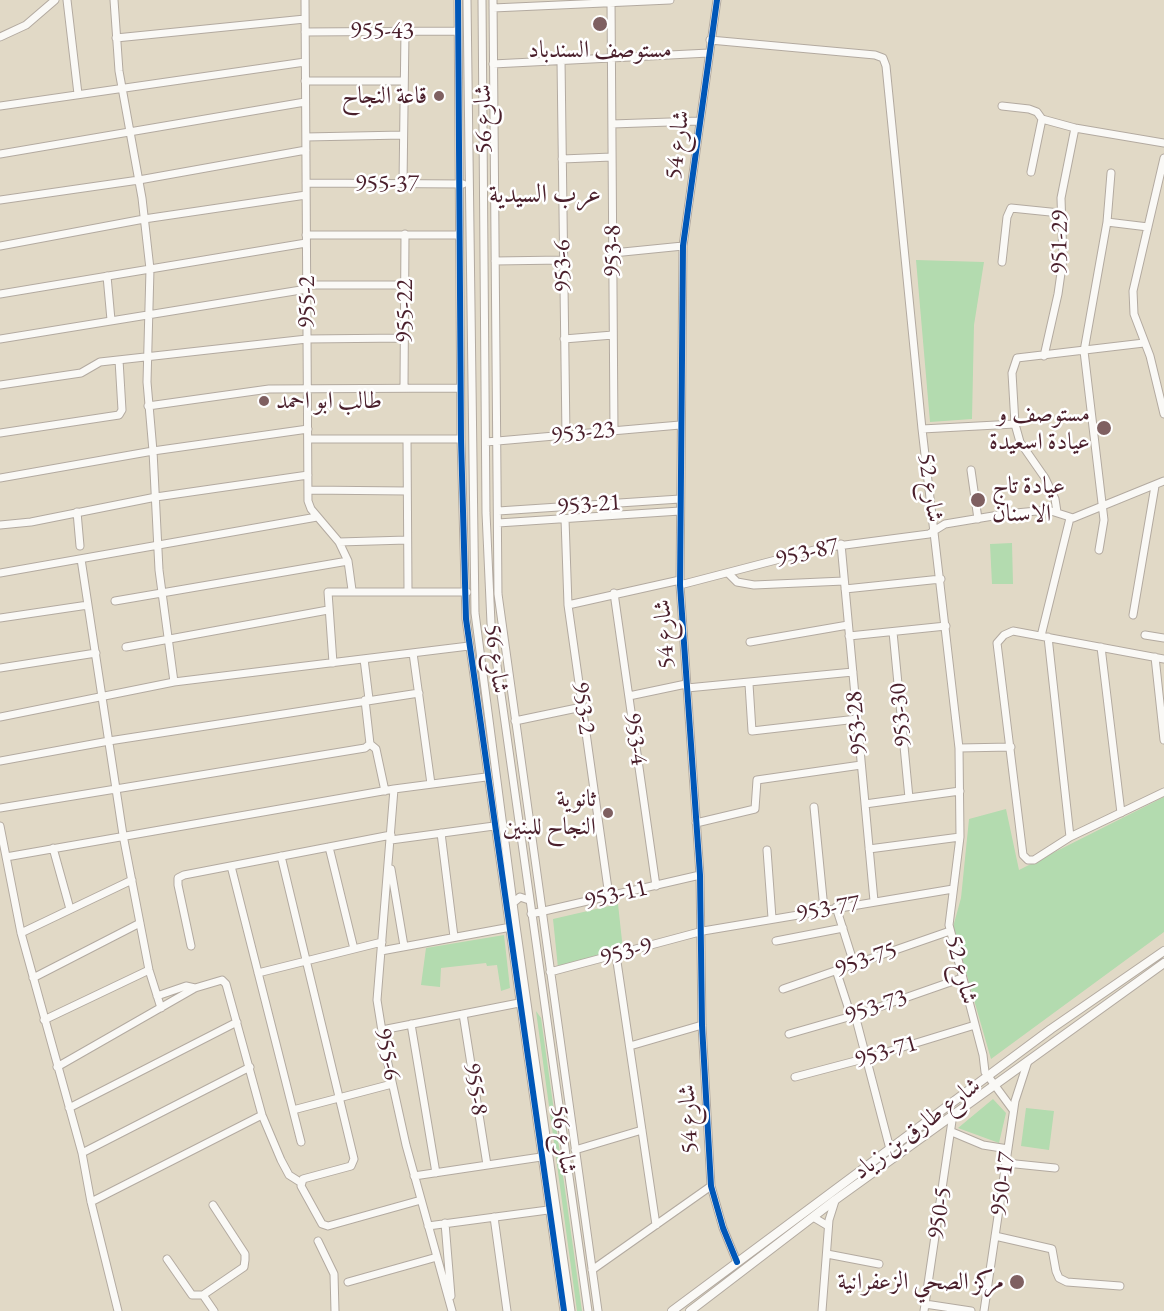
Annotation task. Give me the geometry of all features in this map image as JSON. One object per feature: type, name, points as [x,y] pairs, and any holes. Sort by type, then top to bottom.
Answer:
[{"type":"main road","name":"شارع طارق بن زياد","points":[[672,1311],[987,1076],[1164,951]]},
{"type":"main road","name":"شارع طارق بن زياد","points":[[690,1311],[835,1200],[1029,1058],[1164,963]]},
{"type":"street","points":[[0,37],[26,25],[55,0]]},
{"type":"street","points":[[67,0],[78,94]]},
{"type":"street","points":[[114,0],[121,87],[139,180],[150,269],[146,358],[148,406],[153,451],[161,591],[174,682]]},
{"type":"street","name":"955-2","points":[[305,0],[308,490],[311,509],[339,542],[348,561],[352,590]]},
{"type":"street","points":[[458,0],[460,388],[464,592],[486,777],[512,926],[519,1003],[564,1311]]},
{"type":"street","name":"شارع 56","points":[[468,0],[468,184],[474,591],[479,646],[512,889],[512,926],[528,1009],[572,1311]]},
{"type":"street","name":"شارع 56","points":[[482,0],[486,513],[493,648],[588,1311]]},
{"type":"street","points":[[598,1311],[498,594],[493,4],[670,0]]},
{"type":"street","name":"شارع 54","points":[[717,0],[683,246],[680,582],[703,931],[702,1025],[711,1186],[723,1228],[737,1262]]},
{"type":"street","name":"953-8","points":[[611,1],[614,430]]},
{"type":"street","points":[[116,38],[305,19]]},
{"type":"street","points":[[403,184],[405,31]]},
{"type":"street","name":"955-43","points":[[305,32],[458,31]]},
{"type":"street","name":"شارع 52","points":[[710,40],[883,58],[886,66],[922,429],[936,531],[959,748],[960,837],[950,931],[987,1076],[1013,1110]]},
{"type":"street","points":[[493,64],[709,53]]},
{"type":"street","name":"953-6","points":[[561,60],[566,436]]},
{"type":"street","points":[[0,106],[305,62]]},
{"type":"street","points":[[305,81],[404,81]]},
{"type":"street","points":[[0,154],[305,102]]},
{"type":"street","points":[[1002,106],[1029,109],[1037,112],[1042,119],[1075,128],[1164,143]]},
{"type":"street","points":[[1031,172],[1042,119]]},
{"type":"street","points":[[612,124],[699,121]]},
{"type":"street","name":"951-29","points":[[1044,356],[1058,294],[1063,259],[1060,213],[1075,128]]},
{"type":"street","points":[[306,137],[403,135]]},
{"type":"street","points":[[0,200],[139,180],[306,150]]},
{"type":"street","points":[[562,159],[612,157]]},
{"type":"street","points":[[1164,159],[1133,291],[1134,314],[1150,356],[1164,410]]},
{"type":"street","points":[[1099,550],[1104,520],[1084,351],[1107,222],[1111,173]]},
{"type":"street","name":"955-37","points":[[306,183],[468,184]]},
{"type":"street","points":[[0,246],[144,219],[306,195]]},
{"type":"street","points":[[1002,262],[1007,217],[1011,208],[1060,213]]},
{"type":"street","points":[[1107,222],[1148,227]]},
{"type":"street","points":[[0,294],[150,269],[306,239],[405,234],[459,235]]},
{"type":"street","name":"955-22","points":[[404,388],[405,234]]},
{"type":"street","points":[[613,253],[683,246]]},
{"type":"street","points":[[495,261],[563,260]]},
{"type":"street","points":[[107,276],[111,320]]},
{"type":"street","points":[[0,339],[307,287],[405,285]]},
{"type":"street","points":[[564,339],[613,335]]},
{"type":"street","points":[[0,385],[75,375],[95,364],[119,360],[307,339],[405,338]]},
{"type":"street","points":[[1144,343],[1017,358],[1012,373],[1016,424],[1020,442],[1050,488],[1057,512],[1070,518],[1164,481]]},
{"type":"street","points":[[0,433],[119,415],[122,410],[119,360]]},
{"type":"street","points":[[148,406],[269,389],[460,388]]},
{"type":"street","points":[[922,429],[1016,424]]},
{"type":"street","name":"953-23","points":[[486,442],[680,425]]},
{"type":"street","points":[[0,478],[153,451],[308,429]]},
{"type":"street","points":[[308,439],[461,439]]},
{"type":"street","points":[[407,439],[408,590]]},
{"type":"street","points":[[971,470],[978,519]]},
{"type":"street","points":[[0,525],[156,497],[308,475]]},
{"type":"street","points":[[1133,615],[1155,486]]},
{"type":"street","points":[[308,490],[407,491]]},
{"type":"street","name":"953-21","points":[[498,511],[680,499]]},
{"type":"street","name":"953-21","points":[[498,523],[680,511]]},
{"type":"street","points":[[77,512],[80,546]]},
{"type":"street","name":"953-87","points":[[568,605],[614,593],[728,573],[840,544],[929,534],[945,524],[1016,512],[1057,512]]},
{"type":"street","points":[[472,514],[486,513]]},
{"type":"street","points":[[0,573],[317,517]]},
{"type":"street","points":[[1070,518],[1045,637],[1070,837]]},
{"type":"street","name":"953-2","points":[[565,519],[568,605],[609,896]]},
{"type":"street","points":[[339,542],[407,540]]},
{"type":"street","name":"953-28","points":[[840,544],[874,901]]},
{"type":"street","points":[[81,559],[123,835],[149,969],[160,1008]]},
{"type":"street","points":[[115,601],[161,591],[348,561]]},
{"type":"street","points":[[728,573],[737,582],[754,585],[844,580]]},
{"type":"street","points":[[845,589],[941,579]]},
{"type":"street","points":[[333,663],[327,593],[352,590],[474,591]]},
{"type":"street","name":"953-4","points":[[614,593],[656,886]]},
{"type":"street","points":[[0,618],[88,605]]},
{"type":"street","points":[[126,647],[328,610]]},
{"type":"street","points":[[750,642],[848,626]]},
{"type":"street","points":[[849,636],[946,626]]},
{"type":"street","points":[[1164,659],[1013,631],[1004,635],[997,643],[1023,855],[1028,860],[1034,860],[1070,837],[1164,792]]},
{"type":"street","name":"953-30","points":[[894,632],[909,798]]},
{"type":"street","points":[[1145,635],[1164,638]]},
{"type":"street","points":[[0,717],[174,682],[469,646]]},
{"type":"street","points":[[1101,647],[1122,813]]},
{"type":"street","points":[[0,668],[96,652]]},
{"type":"street","points":[[413,653],[431,784]]},
{"type":"street","points":[[1155,657],[1164,740]]},
{"type":"street","points":[[363,659],[370,744],[376,749],[385,791]]},
{"type":"street","points":[[629,696],[687,686],[749,684],[853,672]]},
{"type":"street","points":[[749,684],[752,730],[857,719]]},
{"type":"street","points":[[0,761],[110,741],[419,693]]},
{"type":"street","points":[[514,721],[582,706]]},
{"type":"street","points":[[0,808],[365,748],[370,744]]},
{"type":"street","points":[[959,748],[1011,747]]},
{"type":"street","points":[[696,823],[755,809],[757,780],[861,765]]},
{"type":"street","points":[[6,857],[394,789],[486,777]]},
{"type":"street","name":"955-6","points":[[394,789],[377,1000],[392,1084],[414,1176],[452,1311]]},
{"type":"street","points":[[865,804],[960,791]]},
{"type":"street","points":[[814,807],[824,909]]},
{"type":"street","points":[[0,826],[21,933],[82,1154],[91,1202],[118,1311]]},
{"type":"street","points":[[191,946],[178,878],[329,847],[391,837],[494,826]]},
{"type":"street","points":[[441,833],[454,937]]},
{"type":"street","points":[[869,849],[960,837]]},
{"type":"street","points":[[329,847],[354,949]]},
{"type":"street","points":[[53,848],[70,909]]},
{"type":"street","points":[[767,850],[772,918]]},
{"type":"street","points":[[281,856],[354,1164],[303,1179],[300,1182]]},
{"type":"street","points":[[390,860],[404,946]]},
{"type":"street","points":[[231,866],[301,1142]]},
{"type":"street","name":"953-11","points":[[531,914],[700,875]]},
{"type":"street","points":[[21,933],[132,880]]},
{"type":"street","points":[[512,889],[520,892],[527,887]]},
{"type":"street","name":"953-77","points":[[703,931],[953,889]]},
{"type":"street","points":[[513,903],[520,897],[529,900]]},
{"type":"street","points":[[836,907],[854,964]]},
{"type":"street","points":[[33,978],[140,923]]},
{"type":"street","points":[[381,951],[512,926]]},
{"type":"street","points":[[776,942],[843,928]]},
{"type":"street","name":"953-9","points":[[550,972],[703,931]]},
{"type":"street","name":"953-75","points":[[783,989],[950,931]]},
{"type":"street","points":[[258,973],[382,942]]},
{"type":"street","points":[[616,954],[656,1225]]},
{"type":"street","points":[[44,1020],[149,969]]},
{"type":"street","points":[[836,970],[867,1058],[890,1149]]},
{"type":"street","name":"953-73","points":[[789,1034],[853,1016],[962,978]]},
{"type":"street","points":[[57,1067],[195,988],[222,980],[226,984],[262,1115],[289,1175],[300,1182],[322,1224],[328,1226],[421,1200]]},
{"type":"street","points":[[157,996],[186,986],[195,988]]},
{"type":"street","points":[[382,1030],[519,1003]]},
{"type":"street","points":[[528,1009],[544,1006]]},
{"type":"street","name":"955-8","points":[[463,1014],[487,1165]]},
{"type":"street","points":[[69,1108],[237,1022]]},
{"type":"street","points":[[411,1024],[435,1173]]},
{"type":"street","points":[[630,1046],[702,1025]]},
{"type":"street","name":"953-71","points":[[795,1077],[975,1025]]},
{"type":"street","name":"950-17","points":[[984,1311],[1013,1110],[1019,1084],[1029,1058]]},
{"type":"street","points":[[82,1154],[250,1067]]},
{"type":"street","points":[[293,1110],[392,1084]]},
{"type":"street","name":"950-5","points":[[924,1308],[953,1114]]},
{"type":"street","points":[[91,1202],[262,1115]]},
{"type":"street","points":[[575,1150],[642,1130]]},
{"type":"street","points":[[952,1132],[983,1145],[1008,1149]]},
{"type":"street","points":[[414,1176],[541,1157]]},
{"type":"street","points":[[1006,1163],[1055,1168]]},
{"type":"street","points":[[592,1270],[711,1186]]},
{"type":"street","points":[[571,1194],[583,1209]]},
{"type":"street","points":[[822,1311],[828,1226],[835,1200]]},
{"type":"street","points":[[167,1259],[192,1295],[203,1295],[244,1267],[245,1254],[213,1205]]},
{"type":"street","points":[[428,1226],[548,1210]]},
{"type":"street","points":[[494,1217],[507,1311]]},
{"type":"street","points":[[813,1217],[828,1226]]},
{"type":"street","points":[[446,1224],[452,1311]]},
{"type":"street","points":[[995,1236],[1052,1249],[1056,1271],[1059,1278],[1066,1282],[1120,1286]]},
{"type":"street","points":[[318,1241],[334,1274],[335,1311]]},
{"type":"street","points":[[826,1254],[879,1264]]},
{"type":"street","points":[[348,1282],[437,1257]]},
{"type":"street","points":[[203,1295],[214,1311]]},
{"type":"street","points":[[924,1308],[972,1311]]},
{"type":"green space","points":[[916,260],[984,262],[974,325],[972,419],[930,422]]},
{"type":"green space","points":[[1012,543],[1013,584],[992,584],[990,544]]},
{"type":"green space","points":[[1164,797],[1164,932],[991,1059],[953,927],[961,898],[969,819],[1006,809],[1019,870]]},
{"type":"green space","points":[[618,904],[623,950],[558,968],[553,919]]},
{"type":"green space","points":[[504,935],[510,988],[501,991],[497,965],[487,966],[486,963],[441,968],[440,987],[421,985],[426,948]]},
{"type":"green space","points":[[536,1011],[541,1018],[582,1311],[577,1311]]},
{"type":"green space","points":[[993,1099],[1006,1113],[999,1143],[958,1128]]},
{"type":"green space","points":[[1026,1108],[1054,1111],[1049,1150],[1021,1146]]},
{"type":"cycle path","points":[[458,0],[461,439],[466,619],[564,1311]]},
{"type":"cycle path","points":[[717,0],[683,246],[680,585],[700,875],[702,1025],[711,1186],[723,1228],[737,1262]]},
{"type":"place","name":"مستوصف السندباد","points":[[600,24]]},
{"type":"place","name":"قاعة النجاح","points":[[439,96]]},
{"type":"place","name":"طالب ابو احمد","points":[[264,401]]},
{"type":"place","name":"مستوصف و عيادة اسعيدة","points":[[1104,428]]},
{"type":"place","name":"عيادة تاج الاسنان","points":[[978,500]]},
{"type":"place","name":"ثانوية النجاح للبنين","points":[[608,813]]},
{"type":"place","name":"مركز الصحي الزعفرانية","points":[[1017,1282]]},
{"type":"district","name":"عرب السيدية","points":[[545,195]]}]
